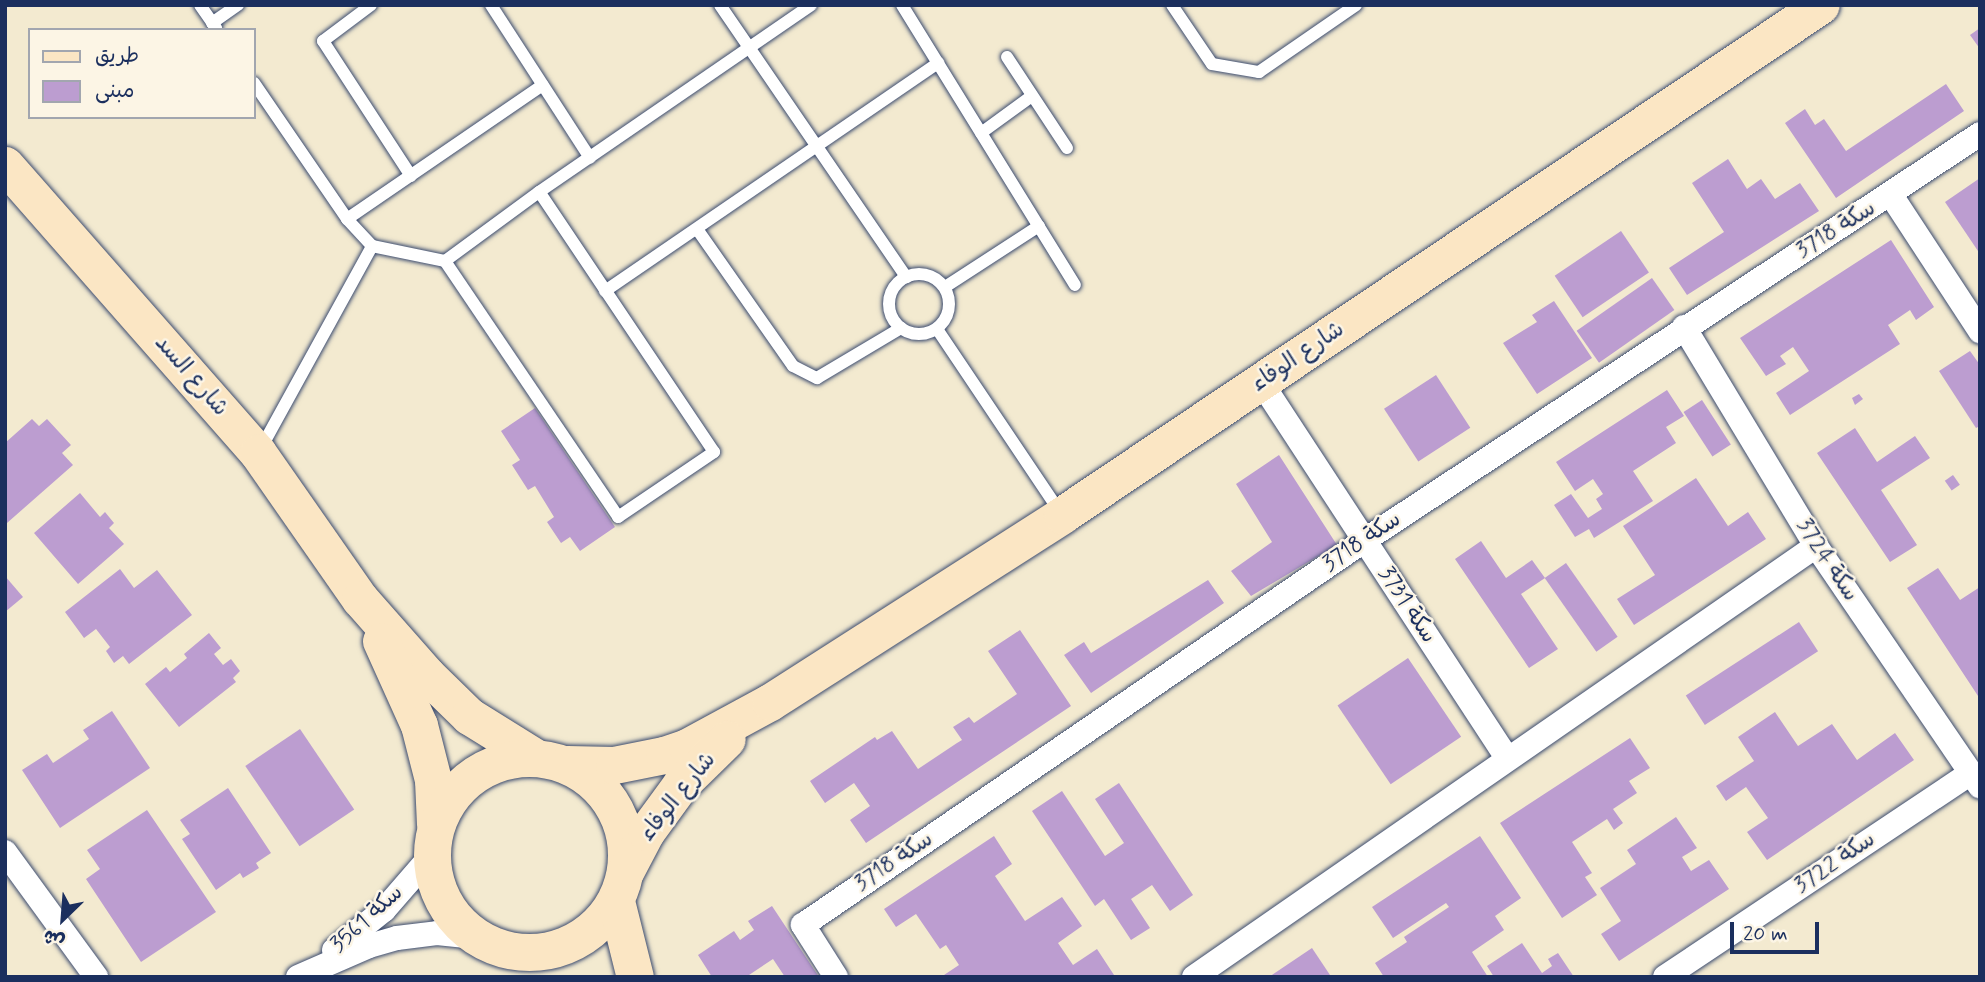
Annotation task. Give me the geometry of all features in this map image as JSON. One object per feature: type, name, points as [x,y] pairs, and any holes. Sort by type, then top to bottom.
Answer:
[{"type":"street","name":"شارع الوفاء","points":[[551,761],[614,765],[664,754],[687,747],[770,702],[1062,515],[1822,5]]},
{"type":"street","name":"سكة 3718","points":[[836,977],[803,925],[1365,540],[1980,134]]},
{"type":"street","name":"شارع السد","points":[[5,165],[258,453],[360,599],[427,675],[468,716],[551,761]]},
{"type":"street","points":[[1891,195],[1980,331]]},
{"type":"street","name":"سكة 3724","points":[[1684,327],[1816,546],[1975,779]]},
{"type":"street","name":"سكة 3731","points":[[1261,382],[1507,758]]},
{"type":"street","points":[[1194,977],[1816,546]]},
{"type":"street","name":"شارع السد","points":[[360,599],[419,725],[433,780],[433,840]]},
{"type":"street","name":"شارع الوفاء","points":[[621,886],[646,832],[694,770],[770,702]]},
{"type":"street","points":[[557,977],[490,943],[452,915],[436,887],[433,840],[450,796],[474,774],[502,760],[551,761],[594,782],[615,807],[626,838],[621,886],[635,977]]},
{"type":"street","name":"سكة 3722","points":[[1665,977],[1975,779]]},
{"type":"street","name":"سكة 3561","points":[[298,977],[384,910],[433,840]]},
{"type":"street","points":[[5,852],[96,977]]},
{"type":"street","points":[[490,943],[537,952],[569,945],[596,926],[621,886]]},
{"type":"street","name":"سكة 3561","points":[[298,977],[369,946],[397,938],[437,933],[490,943]]},
{"type":"lane","points":[[200,5],[215,27],[238,5]]},
{"type":"lane","points":[[370,5],[323,41],[411,176]]},
{"type":"lane","points":[[491,5],[590,158]]},
{"type":"lane","points":[[720,5],[816,149],[906,276]]},
{"type":"lane","points":[[445,261],[539,192],[811,5]]},
{"type":"lane","points":[[902,5],[1075,285]]},
{"type":"lane","points":[[1172,5],[1212,64],[1259,72],[1356,5]]},
{"type":"lane","points":[[1007,57],[1067,148]]},
{"type":"lane","points":[[605,290],[816,149],[938,63]]},
{"type":"lane","points":[[347,219],[543,85]]},
{"type":"lane","points":[[256,86],[347,219],[372,246],[445,261],[618,517],[714,452],[539,192]]},
{"type":"lane","points":[[981,133],[1032,96]]},
{"type":"lane","points":[[945,287],[1040,226]]},
{"type":"lane","points":[[697,229],[793,366],[817,377],[901,328]]},
{"type":"lane","points":[[258,453],[372,246]]},
{"type":"lane","points":[[920,274],[934,277],[945,287],[950,302],[949,310],[937,329],[925,334],[912,333],[901,328],[889,307],[890,295],[906,276],[920,274]]},
{"type":"lane","points":[[937,329],[1062,515]]},
{"type":"building","points":[[1980,28],[1980,49],[1970,35]]},
{"type":"building","points":[[1946,84],[1964,111],[1836,198],[1785,123],[1805,109],[1815,125],[1824,119],[1846,151]]},
{"type":"building","points":[[1728,159],[1747,189],[1761,179],[1775,199],[1800,183],[1819,211],[1687,295],[1669,268],[1724,232],[1692,183]]},
{"type":"building","points":[[1980,178],[1980,254],[1945,202]]},
{"type":"building","points":[[1621,231],[1649,272],[1583,317],[1555,276]]},
{"type":"building","points":[[1891,240],[1934,307],[1916,320],[1910,310],[1888,325],[1900,344],[1790,415],[1776,393],[1809,371],[1793,347],[1780,356],[1786,364],[1766,376],[1740,338]]},
{"type":"building","points":[[1652,278],[1674,310],[1599,363],[1577,331]]},
{"type":"building","points":[[1554,301],[1592,358],[1537,394],[1503,343],[1537,322],[1532,315]]},
{"type":"building","points":[[1970,351],[1980,365],[1980,426],[1976,428],[1939,371]]},
{"type":"building","points":[[1436,375],[1470,428],[1418,462],[1384,409]]},
{"type":"building","points":[[1667,390],[1684,416],[1666,427],[1676,443],[1633,471],[1653,501],[1594,538],[1589,529],[1575,537],[1554,505],[1571,494],[1588,518],[1602,509],[1596,499],[1603,494],[1593,479],[1575,491],[1556,462]]},
{"type":"building","points":[[1859,394],[1863,399],[1855,405],[1852,398]]},
{"type":"building","points":[[1702,400],[1731,444],[1712,456],[1684,412]]},
{"type":"building","points":[[535,408],[615,527],[580,551],[570,537],[561,543],[547,522],[554,517],[535,486],[528,490],[512,465],[520,460],[501,431]]},
{"type":"building","points":[[32,419],[39,426],[47,419],[71,445],[62,453],[73,465],[7,523],[5,443]]},
{"type":"building","points":[[1855,428],[1877,462],[1915,436],[1930,458],[1881,490],[1917,545],[1890,562],[1817,453]]},
{"type":"building","points":[[1279,455],[1337,545],[1251,596],[1231,571],[1272,542],[1236,484]]},
{"type":"building","points":[[1953,475],[1960,485],[1952,491],[1945,481]]},
{"type":"building","points":[[1696,478],[1728,526],[1748,512],[1766,539],[1634,625],[1617,599],[1655,575],[1623,526]]},
{"type":"building","points":[[80,493],[100,517],[105,512],[114,523],[109,528],[124,544],[78,584],[34,533]]},
{"type":"building","points":[[1481,541],[1506,578],[1532,560],[1545,578],[1521,594],[1558,649],[1529,668],[1455,559]]},
{"type":"building","points":[[1566,563],[1618,637],[1596,652],[1545,578]]},
{"type":"building","points":[[1938,568],[1960,600],[1980,587],[1980,699],[1907,588]]},
{"type":"building","points":[[120,569],[134,588],[157,570],[192,615],[129,664],[123,656],[114,663],[106,651],[110,647],[96,629],[84,638],[65,612]]},
{"type":"building","points":[[5,576],[23,597],[5,612]]},
{"type":"building","points":[[1208,580],[1224,603],[1091,693],[1064,655],[1084,642],[1091,653]]},
{"type":"building","points":[[1799,622],[1818,651],[1705,725],[1686,696]]},
{"type":"building","points":[[1020,630],[1071,706],[866,843],[850,820],[870,806],[854,783],[825,803],[810,781],[875,737],[877,740],[892,731],[918,769],[962,740],[953,727],[969,717],[974,723],[1017,694],[988,651]]},
{"type":"building","points":[[209,633],[221,648],[214,654],[223,665],[231,659],[240,671],[233,678],[236,682],[179,727],[145,684],[166,667],[170,672],[187,658],[184,654]]},
{"type":"building","points":[[1408,658],[1461,737],[1391,784],[1338,706]]},
{"type":"building","points":[[112,711],[150,768],[60,828],[22,770],[47,754],[53,763],[89,739],[83,730]]},
{"type":"building","points":[[1775,712],[1798,746],[1832,724],[1857,760],[1895,733],[1914,760],[1767,860],[1747,832],[1768,818],[1746,787],[1726,801],[1716,786],[1754,761],[1738,737]]},
{"type":"building","points":[[300,729],[354,809],[300,846],[245,766]]},
{"type":"building","points":[[1630,738],[1650,768],[1629,781],[1637,793],[1613,809],[1623,823],[1614,830],[1607,819],[1572,842],[1592,873],[1585,877],[1597,895],[1562,918],[1500,823]]},
{"type":"building","points":[[1119,783],[1193,895],[1170,911],[1152,885],[1131,899],[1150,928],[1131,940],[1104,899],[1095,906],[1032,811],[1062,791],[1105,856],[1124,843],[1095,799]]},
{"type":"building","points":[[228,788],[271,853],[256,863],[259,868],[243,878],[240,873],[216,890],[182,839],[190,834],[180,820]]},
{"type":"building","points":[[147,810],[216,912],[141,962],[86,879],[100,869],[87,850]]},
{"type":"building","points":[[1676,817],[1697,848],[1682,857],[1691,871],[1709,860],[1729,889],[1619,961],[1601,934],[1621,921],[1600,888],[1636,864],[1627,850]]},
{"type":"building","points":[[994,836],[1012,864],[995,876],[1025,921],[1062,897],[1082,926],[1058,943],[1073,965],[1097,949],[1114,975],[941,977],[959,965],[946,945],[940,949],[916,914],[896,927],[884,909]]},
{"type":"building","points":[[1480,836],[1521,898],[1495,916],[1504,930],[1472,952],[1488,977],[1384,977],[1375,963],[1407,942],[1404,937],[1449,907],[1446,903],[1393,938],[1372,907]]},
{"type":"building","points":[[772,906],[819,977],[785,977],[773,959],[746,977],[712,977],[698,955],[734,931],[740,940],[754,930],[748,921]]},
{"type":"building","points":[[1522,943],[1542,973],[1552,966],[1548,959],[1558,953],[1574,977],[1494,977],[1487,966]]},
{"type":"building","points":[[1312,948],[1330,975],[1269,977]]}]
